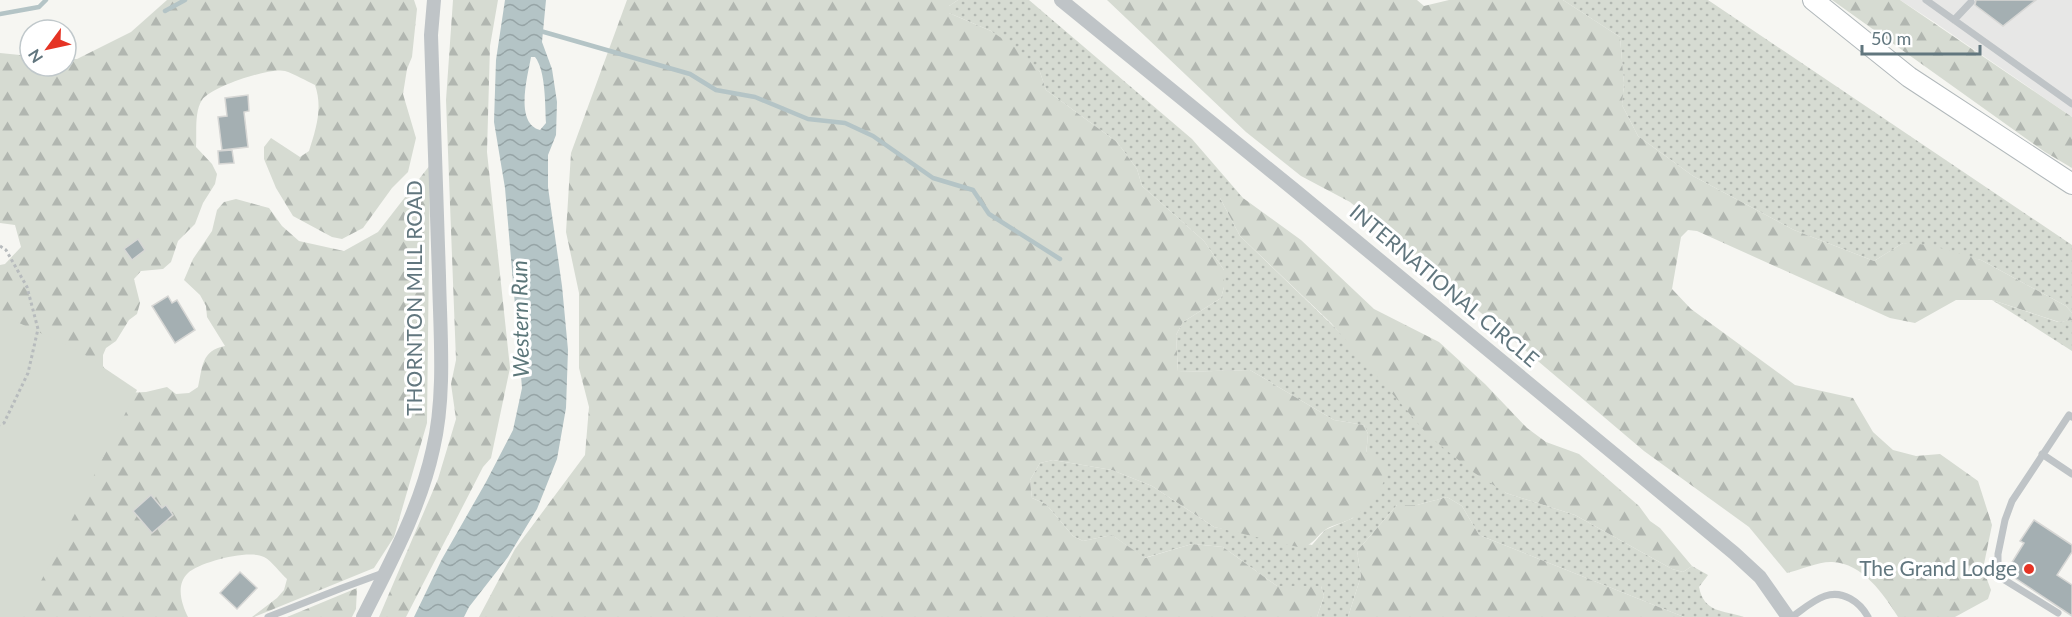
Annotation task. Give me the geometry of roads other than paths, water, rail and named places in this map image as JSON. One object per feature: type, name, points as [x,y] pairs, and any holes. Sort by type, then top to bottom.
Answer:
[{"type":"main road","points":[[1813,0],[1910,77],[2072,184]]},
{"type":"street","name":"THORNTON MILL ROAD","points":[[363,617],[386,573],[424,484],[434,448],[440,397],[431,34],[434,0]]},
{"type":"street","name":"INTERNATIONAL CIRCLE","points":[[1061,0],[1298,192],[1734,554],[1760,578],[1790,617]]},
{"type":"lane","points":[[1927,0],[2072,104]]},
{"type":"lane","points":[[1954,20],[1971,2]]},
{"type":"lane","points":[[2058,614],[2003,579],[1998,566],[1998,554],[2005,520],[2012,501],[2069,415],[2072,417]]},
{"type":"lane","points":[[2042,453],[2072,474]]},
{"type":"lane","points":[[268,617],[386,573]]},
{"type":"lane","points":[[1790,617],[1825,596],[1839,594],[1854,600],[1863,608],[1868,617]]},
{"type":"water","name":"Western Run","points":[[505,0],[546,0],[542,42],[552,69],[557,102],[556,135],[548,155],[548,187],[562,286],[568,350],[566,408],[557,459],[537,509],[508,557],[469,607],[464,617],[414,617],[442,559],[513,430],[522,388],[505,188],[494,122],[496,60]],"holes":[[[531,57],[535,57],[541,71],[545,98],[546,123],[540,130],[532,126],[525,109]]]},
{"type":"waterway","points":[[0,14],[39,7],[46,0]]},
{"type":"waterway","points":[[165,11],[185,0]]},
{"type":"waterway","points":[[537,30],[690,74],[716,90],[755,97],[808,119],[845,123],[873,136],[933,178],[973,190],[989,214],[1060,259]]},
{"type":"place","name":"The Grand Lodge","points":[[2029,569]]}]
